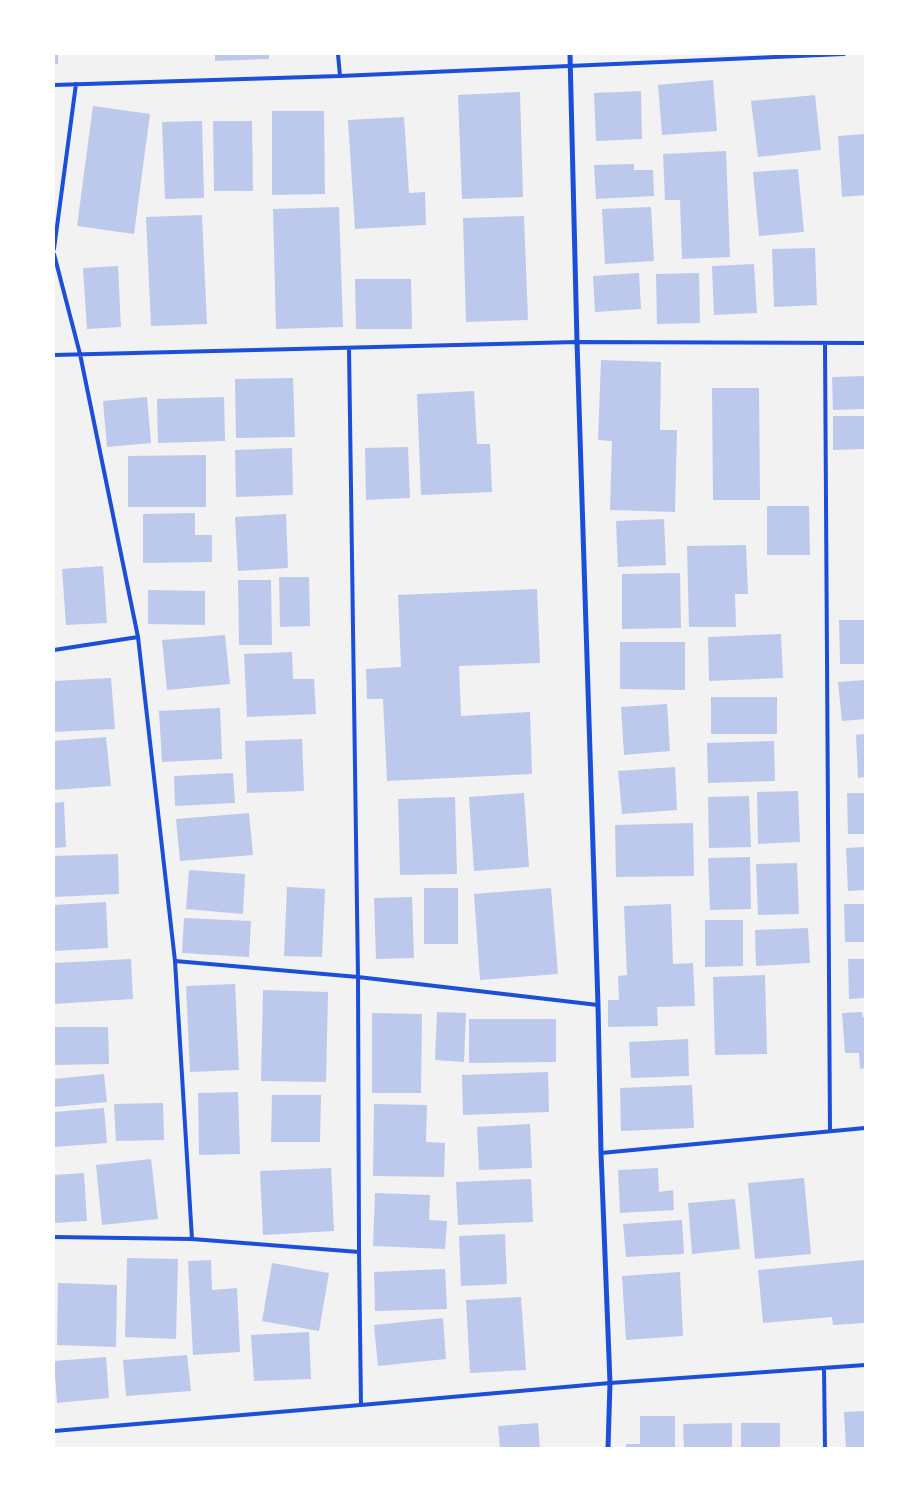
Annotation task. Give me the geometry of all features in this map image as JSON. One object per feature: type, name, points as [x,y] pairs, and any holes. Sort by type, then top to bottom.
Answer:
[{"type":"street","points":[[570,54],[601,1153],[610,1383],[608,1448]]},
{"type":"lane","points":[[338,54],[340,76]]},
{"type":"lane","points":[[54,85],[340,76],[844,54]]},
{"type":"lane","points":[[54,249],[76,84]]},
{"type":"lane","points":[[54,254],[80,354],[138,637],[175,961],[192,1239]]},
{"type":"lane","points":[[54,354],[577,342],[865,343]]},
{"type":"lane","points":[[825,343],[830,1131]]},
{"type":"lane","points":[[349,348],[358,977],[361,1406]]},
{"type":"lane","points":[[54,650],[138,637]]},
{"type":"lane","points":[[175,961],[358,977],[598,1005]]},
{"type":"lane","points":[[601,1153],[865,1128]]},
{"type":"lane","points":[[54,1238],[192,1239],[359,1252]]},
{"type":"lane","points":[[54,1431],[610,1383],[865,1365]]},
{"type":"lane","points":[[824,1368],[825,1448]]},
{"type":"building","points":[[54,54],[58,54],[58,64],[54,64]]},
{"type":"building","points":[[215,54],[269,54],[269,59],[215,61]]},
{"type":"building","points":[[713,80],[717,131],[662,135],[658,85]]},
{"type":"building","points":[[641,91],[642,139],[596,141],[594,93]]},
{"type":"building","points":[[520,92],[523,197],[462,199],[458,95]]},
{"type":"building","points":[[815,95],[821,150],[758,157],[751,101]]},
{"type":"building","points":[[93,106],[150,114],[134,234],[77,226]]},
{"type":"building","points":[[272,111],[324,111],[325,194],[272,195]]},
{"type":"building","points":[[404,117],[409,193],[425,192],[426,225],[355,229],[348,120]]},
{"type":"building","points":[[202,121],[204,198],[165,199],[162,122]]},
{"type":"building","points":[[213,121],[252,121],[253,191],[214,191]]},
{"type":"building","points":[[865,134],[865,195],[842,197],[838,136]]},
{"type":"building","points":[[726,151],[730,257],[682,259],[680,200],[665,200],[663,154]]},
{"type":"building","points":[[634,164],[634,170],[653,170],[654,196],[596,199],[594,165]]},
{"type":"building","points":[[798,169],[804,232],[759,236],[753,172]]},
{"type":"building","points":[[339,207],[343,327],[276,329],[273,209]]},
{"type":"building","points":[[651,207],[654,261],[605,264],[602,209]]},
{"type":"building","points":[[202,215],[207,324],[151,326],[146,217]]},
{"type":"building","points":[[524,216],[528,320],[466,322],[463,218]]},
{"type":"building","points":[[815,248],[817,305],[774,307],[772,249]]},
{"type":"building","points":[[754,264],[757,313],[714,315],[712,266]]},
{"type":"building","points":[[118,266],[121,327],[87,329],[83,268]]},
{"type":"building","points":[[639,273],[641,309],[595,312],[593,276]]},
{"type":"building","points":[[699,273],[700,323],[657,324],[656,274]]},
{"type":"building","points":[[355,279],[411,279],[412,329],[356,329]]},
{"type":"building","points":[[601,360],[661,362],[660,430],[677,430],[675,512],[610,510],[612,441],[598,440]]},
{"type":"building","points":[[865,376],[865,409],[833,410],[832,377]]},
{"type":"building","points":[[293,378],[295,437],[236,438],[235,379]]},
{"type":"building","points":[[712,388],[759,388],[760,500],[713,500]]},
{"type":"building","points":[[474,391],[477,444],[490,444],[492,492],[421,495],[417,394]]},
{"type":"building","points":[[147,397],[151,443],[107,447],[103,401]]},
{"type":"building","points":[[224,397],[225,441],[158,443],[157,399]]},
{"type":"building","points":[[833,416],[865,416],[865,449],[833,450]]},
{"type":"building","points":[[408,447],[410,498],[366,500],[365,448]]},
{"type":"building","points":[[292,448],[293,495],[236,497],[235,450]]},
{"type":"building","points":[[206,455],[206,507],[128,507],[128,456]]},
{"type":"building","points":[[767,506],[809,506],[810,555],[767,555]]},
{"type":"building","points":[[195,513],[195,535],[212,535],[212,562],[143,563],[143,514]]},
{"type":"building","points":[[286,514],[288,568],[238,571],[235,517]]},
{"type":"building","points":[[664,519],[666,565],[618,567],[616,521]]},
{"type":"building","points":[[746,545],[748,594],[735,594],[736,627],[689,627],[687,546]]},
{"type":"building","points":[[103,566],[107,623],[66,625],[62,569]]},
{"type":"building","points":[[680,573],[681,628],[622,629],[622,574]]},
{"type":"building","points":[[279,577],[309,577],[310,626],[280,627]]},
{"type":"building","points":[[238,580],[271,580],[272,645],[239,645]]},
{"type":"building","points":[[537,589],[540,663],[459,666],[461,716],[530,712],[532,774],[387,781],[383,699],[367,699],[366,669],[401,667],[398,595]]},
{"type":"building","points":[[148,590],[205,591],[205,625],[148,624]]},
{"type":"building","points":[[839,620],[865,620],[865,664],[840,664]]},
{"type":"building","points":[[781,634],[783,678],[709,681],[708,637]]},
{"type":"building","points":[[225,635],[230,684],[167,690],[162,640]]},
{"type":"building","points":[[620,642],[685,642],[685,690],[620,689]]},
{"type":"building","points":[[292,652],[293,679],[314,679],[316,714],[247,717],[244,654]]},
{"type":"building","points":[[111,678],[115,729],[54,732],[54,681]]},
{"type":"building","points":[[865,680],[865,719],[842,721],[838,682]]},
{"type":"building","points":[[711,697],[777,697],[777,734],[711,734]]},
{"type":"building","points":[[667,704],[670,751],[624,755],[621,707]]},
{"type":"building","points":[[220,708],[222,759],[162,762],[159,711]]},
{"type":"building","points":[[865,734],[865,777],[858,778],[856,735]]},
{"type":"building","points":[[106,737],[111,786],[54,790],[54,741]]},
{"type":"building","points":[[302,739],[304,791],[247,793],[245,741]]},
{"type":"building","points":[[774,741],[775,781],[708,783],[707,743]]},
{"type":"building","points":[[675,767],[677,810],[622,814],[618,771]]},
{"type":"building","points":[[233,773],[235,803],[175,806],[174,776]]},
{"type":"building","points":[[798,791],[800,842],[758,844],[757,792]]},
{"type":"building","points":[[524,793],[529,867],[474,871],[469,797]]},
{"type":"building","points":[[847,793],[865,793],[865,834],[848,834]]},
{"type":"building","points":[[749,796],[751,847],[709,848],[708,797]]},
{"type":"building","points":[[455,797],[457,874],[400,875],[398,799]]},
{"type":"building","points":[[64,802],[66,847],[54,848],[54,803]]},
{"type":"building","points":[[249,813],[253,855],[180,861],[176,819]]},
{"type":"building","points":[[693,823],[694,876],[616,877],[615,825]]},
{"type":"building","points":[[865,847],[865,890],[848,891],[846,848]]},
{"type":"building","points":[[118,854],[119,894],[54,897],[54,856]]},
{"type":"building","points":[[750,857],[751,909],[710,910],[708,858]]},
{"type":"building","points":[[797,863],[799,914],[758,915],[756,864]]},
{"type":"building","points":[[189,870],[245,874],[243,914],[186,909]]},
{"type":"building","points":[[287,887],[325,889],[322,957],[284,956]]},
{"type":"building","points":[[424,888],[458,888],[458,944],[424,944]]},
{"type":"building","points":[[551,888],[558,974],[480,980],[474,894]]},
{"type":"building","points":[[412,897],[414,958],[376,959],[374,898]]},
{"type":"building","points":[[106,902],[108,948],[54,951],[54,905]]},
{"type":"building","points":[[671,904],[673,964],[693,963],[695,1006],[657,1007],[658,1026],[608,1027],[608,1000],[619,1000],[618,976],[627,975],[624,906]]},
{"type":"building","points":[[844,904],[865,904],[865,942],[845,942]]},
{"type":"building","points":[[184,918],[251,921],[249,957],[182,953]]},
{"type":"building","points":[[705,920],[743,920],[743,966],[705,967]]},
{"type":"building","points":[[808,928],[810,963],[756,966],[755,930]]},
{"type":"building","points":[[131,959],[133,999],[54,1004],[54,963]]},
{"type":"building","points":[[848,959],[865,959],[865,998],[849,999]]},
{"type":"building","points":[[765,975],[767,1054],[715,1055],[713,977]]},
{"type":"building","points":[[235,984],[239,1070],[190,1072],[186,986]]},
{"type":"building","points":[[263,990],[328,992],[326,1082],[261,1081]]},
{"type":"building","points":[[437,1012],[466,1013],[464,1062],[435,1060]]},
{"type":"building","points":[[862,1012],[863,1017],[865,1017],[865,1068],[860,1069],[859,1053],[845,1053],[842,1013]]},
{"type":"building","points":[[372,1013],[422,1014],[421,1093],[372,1093]]},
{"type":"building","points":[[469,1019],[556,1019],[556,1062],[469,1063]]},
{"type":"building","points":[[54,1027],[108,1027],[109,1064],[54,1065]]},
{"type":"building","points":[[688,1039],[689,1076],[631,1078],[629,1042]]},
{"type":"building","points":[[548,1072],[549,1112],[463,1115],[462,1075]]},
{"type":"building","points":[[104,1074],[107,1102],[54,1107],[54,1079]]},
{"type":"building","points":[[692,1085],[694,1128],[621,1131],[620,1088]]},
{"type":"building","points":[[238,1092],[240,1154],[199,1155],[198,1093]]},
{"type":"building","points":[[272,1095],[321,1095],[320,1142],[271,1142]]},
{"type":"building","points":[[163,1103],[164,1140],[116,1141],[114,1104]]},
{"type":"building","points":[[374,1104],[427,1105],[426,1142],[445,1143],[444,1177],[373,1176]]},
{"type":"building","points":[[104,1108],[107,1143],[54,1147],[54,1112]]},
{"type":"building","points":[[530,1124],[532,1168],[479,1170],[477,1127]]},
{"type":"building","points":[[151,1159],[158,1219],[102,1225],[96,1165]]},
{"type":"building","points":[[331,1168],[334,1231],[263,1235],[260,1171]]},
{"type":"building","points":[[658,1168],[659,1192],[673,1190],[674,1210],[620,1213],[618,1170]]},
{"type":"building","points":[[84,1173],[87,1221],[54,1223],[54,1175]]},
{"type":"building","points":[[804,1178],[811,1254],[755,1259],[748,1183]]},
{"type":"building","points":[[531,1179],[533,1222],[458,1225],[456,1182]]},
{"type":"building","points":[[375,1193],[430,1195],[429,1220],[447,1221],[445,1249],[373,1246]]},
{"type":"building","points":[[735,1199],[740,1249],[692,1254],[688,1203]]},
{"type":"building","points":[[682,1220],[684,1254],[626,1257],[623,1224]]},
{"type":"building","points":[[505,1234],[507,1284],[461,1286],[459,1236]]},
{"type":"building","points":[[127,1258],[178,1259],[176,1339],[125,1337]]},
{"type":"building","points":[[211,1260],[212,1290],[237,1288],[240,1352],[193,1355],[188,1261]]},
{"type":"building","points":[[865,1260],[865,1323],[833,1325],[832,1317],[763,1323],[758,1270]]},
{"type":"building","points":[[272,1263],[329,1273],[319,1331],[262,1321]]},
{"type":"building","points":[[445,1269],[447,1309],[375,1311],[374,1272]]},
{"type":"building","points":[[680,1272],[683,1336],[626,1340],[622,1276]]},
{"type":"building","points":[[58,1283],[117,1285],[116,1347],[57,1345]]},
{"type":"building","points":[[521,1297],[526,1370],[470,1373],[466,1300]]},
{"type":"building","points":[[443,1318],[446,1359],[378,1366],[374,1325]]},
{"type":"building","points":[[309,1332],[311,1379],[254,1381],[251,1335]]},
{"type":"building","points":[[187,1355],[191,1391],[126,1396],[123,1360]]},
{"type":"building","points":[[106,1357],[109,1398],[57,1403],[54,1361]]},
{"type":"building","points":[[865,1411],[865,1448],[846,1448],[844,1412]]},
{"type":"building","points":[[640,1416],[675,1416],[675,1448],[626,1448],[626,1444],[640,1444]]},
{"type":"building","points":[[538,1423],[540,1448],[500,1448],[498,1426]]},
{"type":"building","points":[[732,1423],[732,1448],[684,1448],[683,1424]]},
{"type":"building","points":[[741,1423],[780,1423],[780,1448],[741,1448]]}]
